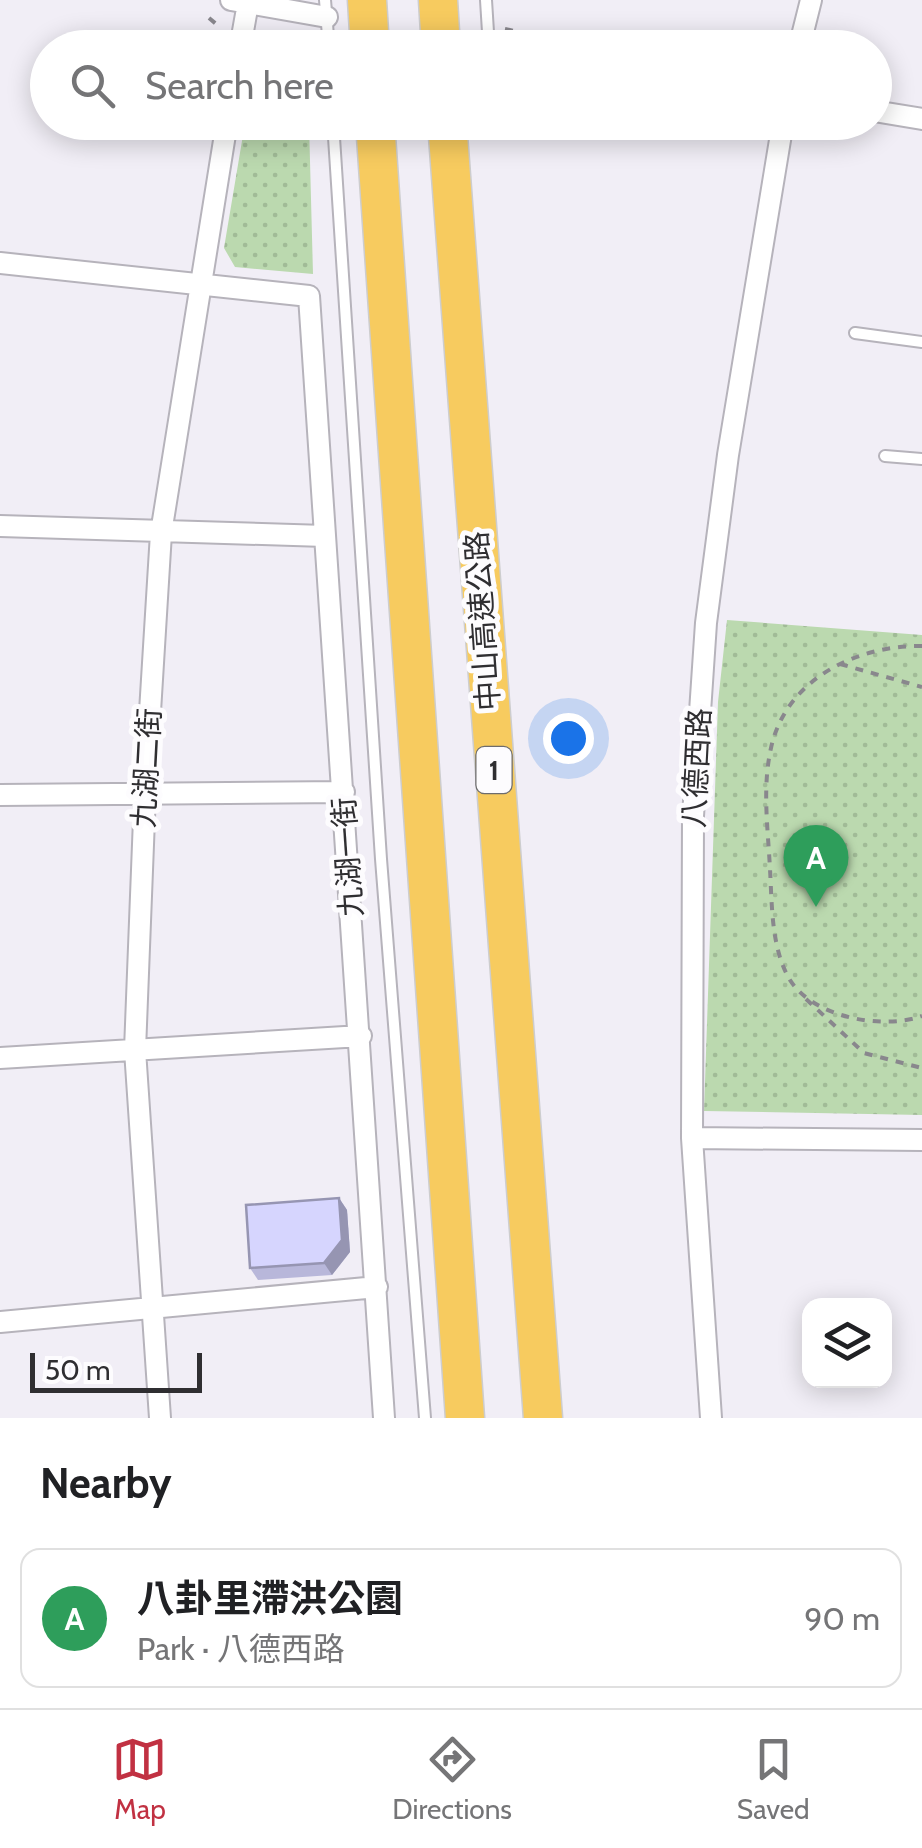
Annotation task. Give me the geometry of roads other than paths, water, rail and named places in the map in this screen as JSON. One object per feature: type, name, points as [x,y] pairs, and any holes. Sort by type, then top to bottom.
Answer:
[{"type":"highway","points":[[367,0],[369,30]]},
{"type":"highway","points":[[438,0],[440,30]]},
{"type":"highway","points":[[377,140],[465,1418]]},
{"type":"highway","name":"中山高速公路","points":[[447,140],[543,1418]]},
{"type":"street","points":[[803,30],[810,0]]},
{"type":"street","points":[[240,30],[240,2],[326,8]]},
{"type":"street","points":[[892,114],[922,119]]},
{"type":"street","name":"九湖二街","points":[[160,1418],[134,1050],[145,793],[161,533],[224,140]]},
{"type":"street","name":"八德西路","points":[[711,1418],[692,1138],[693,816],[706,623],[728,455],[780,140]]},
{"type":"street","points":[[0,262],[199,283]]},
{"type":"street","name":"九湖一街","points":[[199,283],[310,296],[384,1418]]},
{"type":"street","points":[[0,526],[325,536]]},
{"type":"street","points":[[0,795],[344,792]]},
{"type":"street","points":[[0,1058],[361,1036]]},
{"type":"street","points":[[692,1138],[922,1140]]},
{"type":"street","points":[[0,1322],[376,1286]]},
{"type":"lane","points":[[486,0],[488,30]]},
{"type":"lane","points":[[334,140],[381,859],[424,1418]]},
{"type":"lane","points":[[855,333],[922,342]]},
{"type":"lane","points":[[885,456],[922,459]]},
{"type":"place","name":"八卦里滯洪公園","points":[[816,907]]}]
